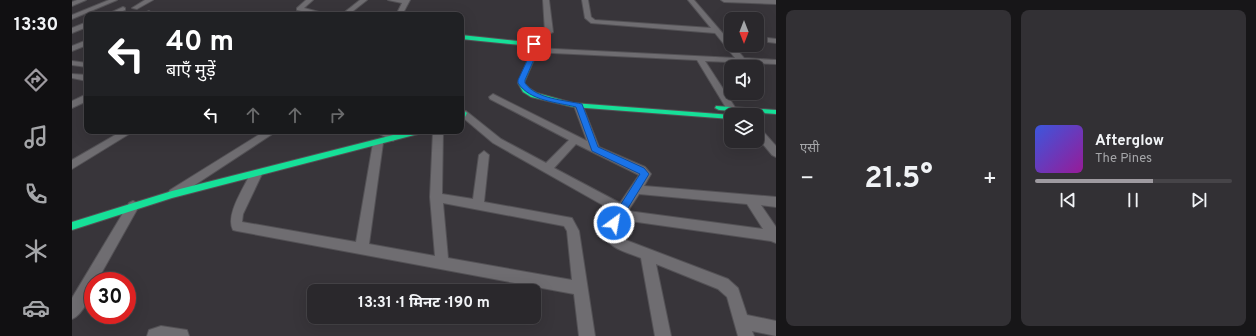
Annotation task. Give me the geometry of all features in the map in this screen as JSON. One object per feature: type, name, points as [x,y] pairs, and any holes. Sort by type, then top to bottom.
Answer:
[{"type":"street","points":[[72,4],[83,0]]},
{"type":"street","points":[[104,0],[113,1]]},
{"type":"street","points":[[135,8],[150,0]]},
{"type":"street","points":[[304,12],[298,8],[310,0]]},
{"type":"street","points":[[348,12],[364,0]]},
{"type":"street","points":[[391,0],[407,1],[401,12]]},
{"type":"street","points":[[546,0],[549,32]]},
{"type":"street","points":[[584,0],[588,18],[593,22],[718,31]]},
{"type":"street","points":[[691,0],[741,60]]},
{"type":"street","points":[[724,0],[776,2]]},
{"type":"street","points":[[85,12],[113,1]]},
{"type":"street","points":[[116,12],[123,9]]},
{"type":"street","points":[[72,17],[84,12]]},
{"type":"street","points":[[72,31],[84,25]]},
{"type":"street","points":[[464,37],[536,45],[521,83],[529,92],[579,106],[724,113]]},
{"type":"street","points":[[72,49],[84,43]]},
{"type":"street","points":[[535,50],[741,60]]},
{"type":"street","points":[[699,58],[729,108]]},
{"type":"street","points":[[764,61],[776,62]]},
{"type":"street","points":[[72,62],[84,64]]},
{"type":"street","points":[[72,76],[84,78]]},
{"type":"street","points":[[493,97],[595,149],[641,170],[645,174],[644,178],[620,212],[609,231],[610,236],[618,243],[724,284],[733,293],[746,336]]},
{"type":"street","points":[[556,99],[571,97],[724,112]]},
{"type":"street","points":[[72,105],[84,99]]},
{"type":"street","points":[[579,106],[595,149]]},
{"type":"street","points":[[764,112],[776,112]]},
{"type":"street","points":[[464,116],[497,141],[548,169],[620,212],[775,237]]},
{"type":"street","points":[[764,119],[776,120]]},
{"type":"street","points":[[72,165],[124,134]]},
{"type":"street","points":[[172,195],[267,134]]},
{"type":"street","points":[[72,226],[133,206],[256,174],[378,137],[393,138],[408,134]]},
{"type":"street","points":[[438,134],[436,197],[442,262]]},
{"type":"street","points":[[362,248],[378,137]]},
{"type":"street","points":[[764,138],[776,152]]},
{"type":"street","points":[[548,169],[575,139]]},
{"type":"street","points":[[478,204],[484,155]]},
{"type":"street","points":[[256,174],[237,214],[237,226],[580,288]]},
{"type":"street","points":[[635,189],[776,202]]},
{"type":"street","points":[[436,197],[568,222],[572,226],[573,230],[587,336]]},
{"type":"street","points":[[750,200],[775,237]]},
{"type":"street","points":[[72,312],[133,206]]},
{"type":"street","points":[[647,255],[663,336]]},
{"type":"street","points":[[741,321],[776,329]]},
{"type":"street","points":[[155,336],[173,334],[181,336]]},
{"type":"traffic: fast","points":[[464,37],[534,44],[535,50],[521,83],[526,90],[534,95],[573,105],[724,116]]},
{"type":"traffic: fast","points":[[719,108],[776,112]]},
{"type":"traffic: fast","points":[[72,226],[172,195],[407,134]]},
{"type":"route","points":[[534,44],[536,45],[535,50],[521,83],[526,90],[534,95],[544,96],[567,104],[579,106],[595,149],[641,170],[645,174],[644,178],[635,189],[614,223]]}]
